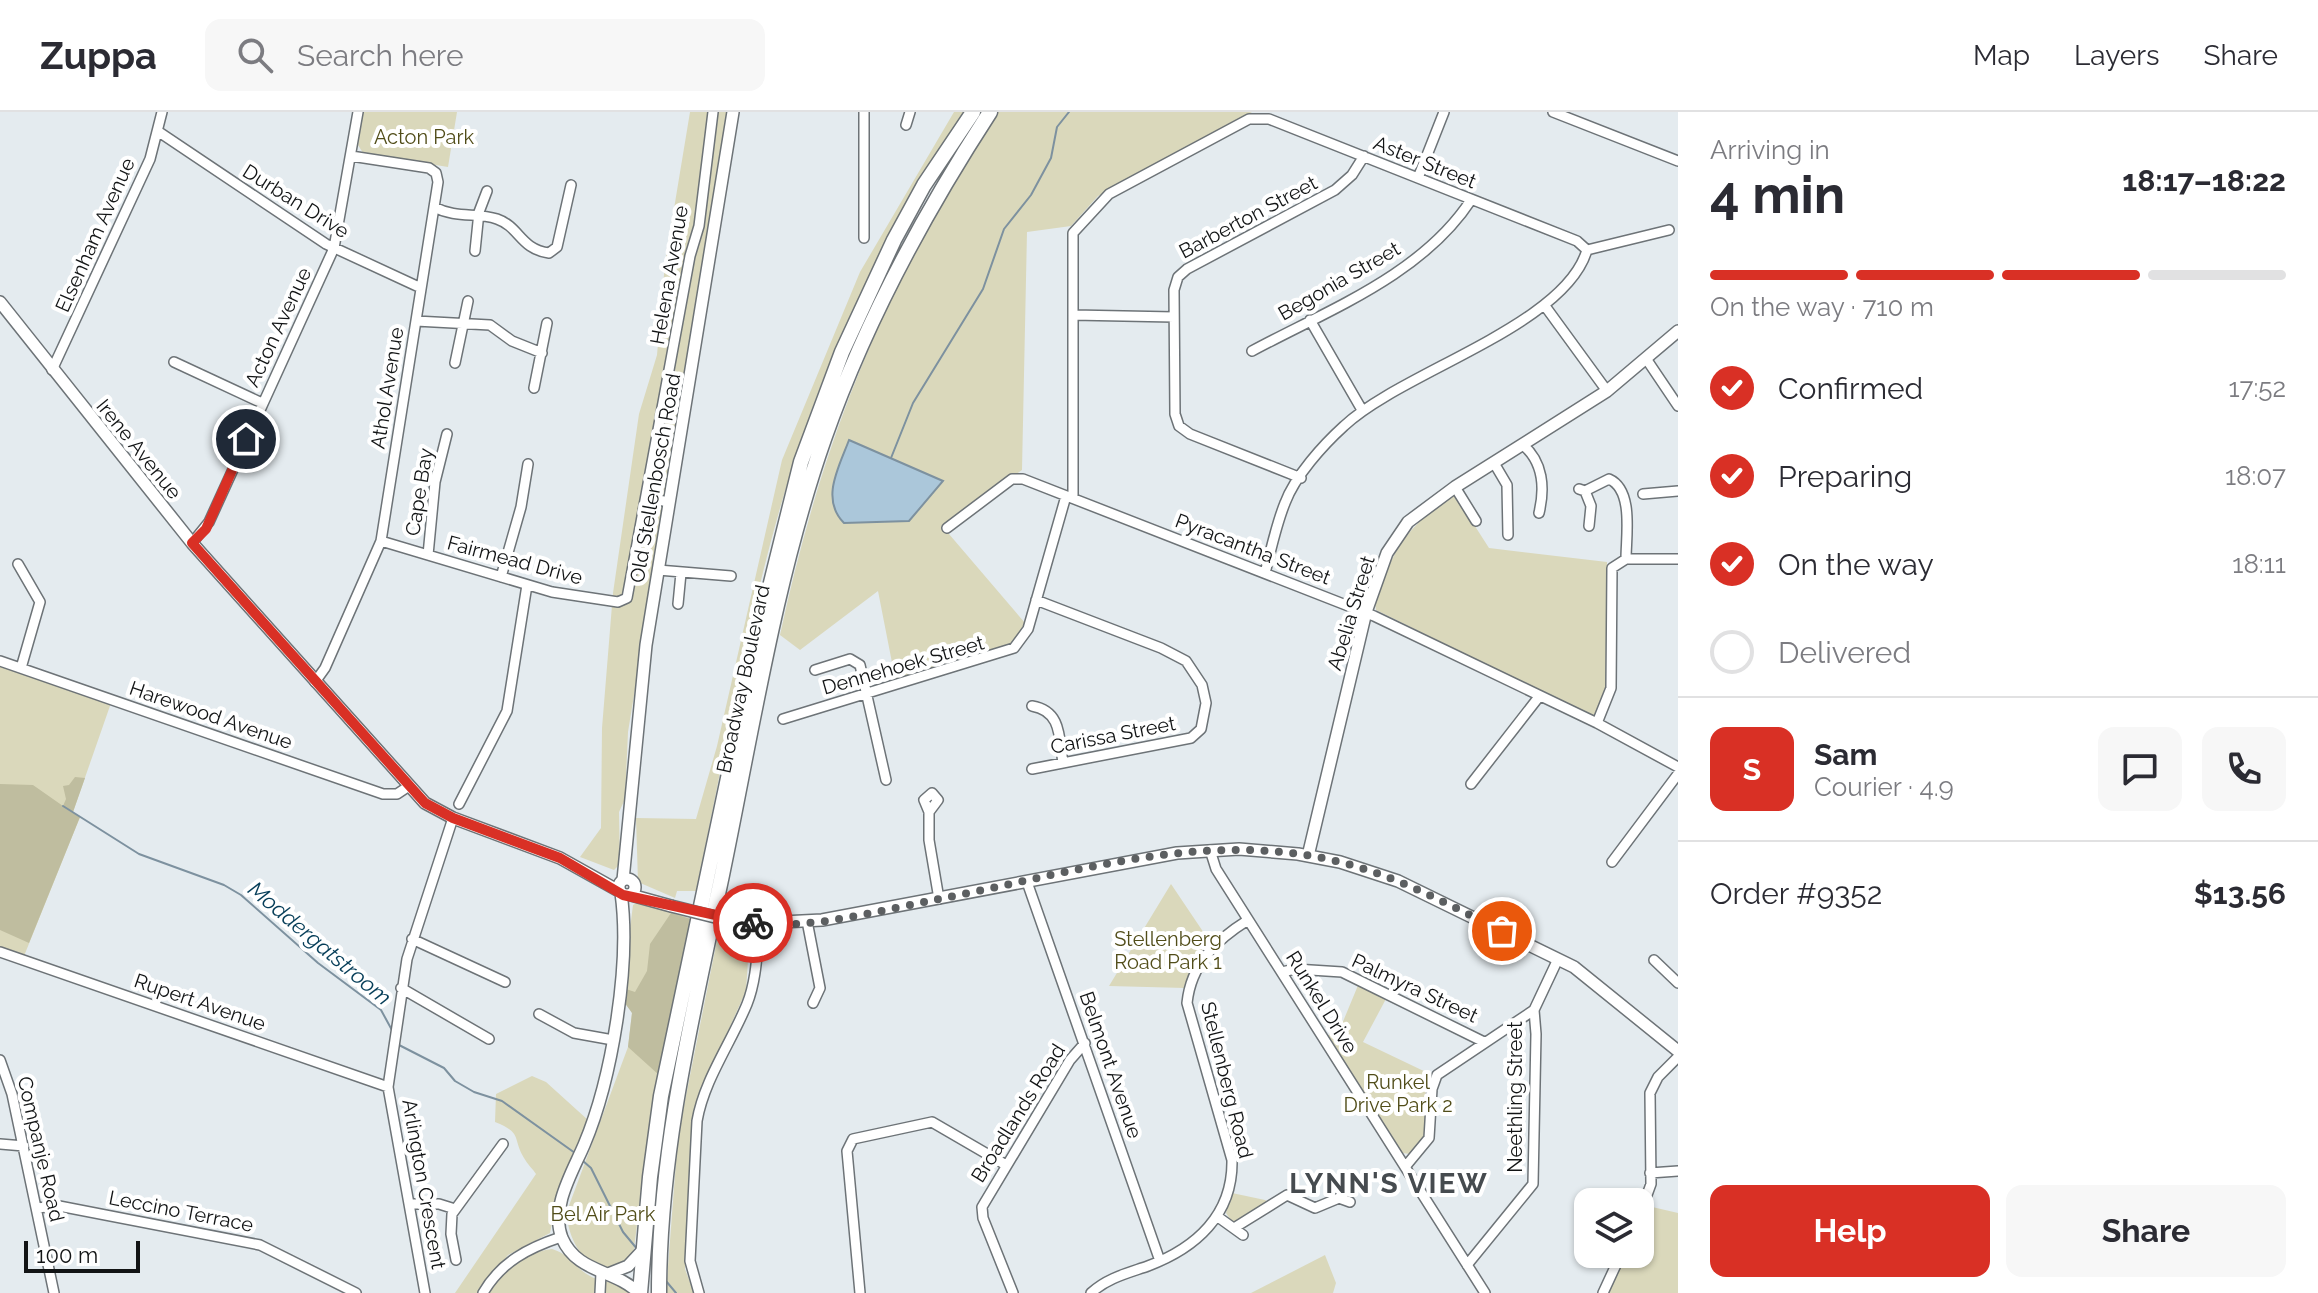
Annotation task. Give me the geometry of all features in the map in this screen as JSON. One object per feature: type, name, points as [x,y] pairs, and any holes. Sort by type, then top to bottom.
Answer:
[{"type":"main road","name":"Broadway Boulevard","points":[[640,1293],[642,1251],[661,1096],[759,631],[794,488],[830,380],[868,295],[924,185],[973,112]]},
{"type":"main road","name":"Broadway Boulevard","points":[[659,1293],[662,1223],[677,1091],[770,646],[802,509],[842,391],[875,315],[946,179],[990,112]]},
{"type":"street","name":"Elsenham Avenue","points":[[52,370],[150,159],[162,112]]},
{"type":"street","name":"Acton Avenue","points":[[192,543],[209,522],[334,248],[358,112]]},
{"type":"street","name":"Helena Avenue","points":[[632,586],[681,309],[699,226],[713,112]]},
{"type":"street","name":"Old Stellenbosch Road","points":[[561,1237],[560,1206],[601,1104],[613,1040],[627,886],[638,702],[733,112]]},
{"type":"street","points":[[864,112],[864,238]]},
{"type":"street","points":[[906,125],[910,112]]},
{"type":"street","points":[[1418,178],[1444,112]]},
{"type":"street","points":[[1553,112],[1678,161]]},
{"type":"street","name":"Aster Street","points":[[1070,497],[1073,233],[1095,205],[1116,190],[1255,117],[1269,119],[1577,241],[1587,250]]},
{"type":"street","name":"Durban Drive","points":[[159,132],[334,248],[421,288]]},
{"type":"street","name":"Athol Avenue","points":[[315,682],[325,668],[381,541],[438,179],[433,170],[351,156]]},
{"type":"street","name":"Barberton Street","points":[[1301,478],[1182,429],[1175,414],[1174,290],[1182,272],[1335,190],[1352,175],[1364,156]]},
{"type":"street","points":[[434,207],[459,216],[502,221],[525,245],[551,253],[558,244],[571,185]]},
{"type":"street","points":[[475,251],[478,217],[487,191]]},
{"type":"street","name":"Begonia Street","points":[[1252,351],[1401,271],[1463,212],[1471,200]]},
{"type":"street","points":[[1265,573],[1284,505],[1332,437],[1362,410],[1545,306],[1581,264],[1587,250],[1669,230]]},
{"type":"street","points":[[455,363],[468,301]]},
{"type":"street","name":"Irene Avenue","points":[[0,302],[192,543],[430,807],[627,886]]},
{"type":"street","points":[[1545,306],[1607,391]]},
{"type":"street","points":[[681,309],[702,312]]},
{"type":"street","points":[[1073,315],[1174,317]]},
{"type":"street","points":[[1310,320],[1362,410]]},
{"type":"street","points":[[416,321],[493,326],[512,341],[542,353]]},
{"type":"street","points":[[534,388],[547,323]]},
{"type":"street","name":"Abelia Street","points":[[1308,856],[1366,612],[1378,574],[1395,539],[1422,510],[1607,391],[1678,331]]},
{"type":"street","points":[[1647,360],[1678,406]]},
{"type":"street","points":[[174,362],[262,403]]},
{"type":"street","name":"Cape Bay","points":[[428,555],[435,482],[447,434]]},
{"type":"street","points":[[1523,445],[1535,455],[1539,469],[1543,492],[1539,513]]},
{"type":"street","points":[[1494,463],[1507,485],[1508,535]]},
{"type":"street","points":[[501,577],[521,507],[528,464]]},
{"type":"street","name":"Pyracantha Street","points":[[947,528],[1016,478],[1366,612],[1538,698],[1597,723],[1678,767]]},
{"type":"street","points":[[1589,526],[1591,506],[1582,490],[1606,479],[1619,486],[1625,508],[1626,559]]},
{"type":"street","points":[[1455,487],[1471,502],[1476,521]]},
{"type":"street","points":[[1643,494],[1678,491]]},
{"type":"street","name":"Dennehoek Street","points":[[783,719],[1009,651],[1025,635],[1070,497]]},
{"type":"street","points":[[647,498],[669,502]]},
{"type":"street","name":"Fairmead Drive","points":[[381,541],[527,585],[618,602],[627,598],[632,586]]},
{"type":"street","points":[[1597,723],[1612,680],[1611,571],[1616,563],[1626,559],[1678,559]]},
{"type":"street","points":[[18,564],[40,602],[21,668]]},
{"type":"street","points":[[658,570],[731,576]]},
{"type":"street","points":[[678,604],[681,573]]},
{"type":"street","points":[[459,804],[507,711],[527,585]]},
{"type":"street","name":"Carissa Street","points":[[1032,769],[1191,738],[1203,725],[1204,692],[1191,667],[1177,655],[1036,600]]},
{"type":"street","points":[[815,670],[855,660],[860,665],[869,693],[886,780]]},
{"type":"street","name":"Harewood Avenue","points":[[0,661],[383,794],[397,794],[409,786]]},
{"type":"street","points":[[1471,784],[1538,698]]},
{"type":"street","points":[[1032,706],[1046,709],[1055,716],[1063,763]]},
{"type":"street","points":[[1612,862],[1678,774]]},
{"type":"street","points":[[929,812],[929,840],[939,899]]},
{"type":"street","name":"Arlington Crescent","points":[[425,1293],[388,1087],[401,988],[412,939],[453,818]]},
{"type":"street","points":[[627,886],[671,906],[754,923],[807,921],[1210,850],[1308,856],[1398,881],[1558,959],[1605,989],[1678,1054],[1658,1077],[1650,1093],[1649,1188]]},
{"type":"street","name":"Runkel Drive","points":[[1210,850],[1212,863],[1485,1293]]},
{"type":"street","name":"Irene Avenue","points":[[594,873],[608,883],[627,886]]},
{"type":"street","name":"Belmont Avenue","points":[[1027,882],[1160,1261]]},
{"type":"street","points":[[608,883],[617,902],[621,931]]},
{"type":"street","name":"Old Stellenbosch Road","points":[[621,949],[627,886]]},
{"type":"street","name":"Stellenberg Road","points":[[1218,1217],[1229,1186],[1232,1160],[1187,1003],[1190,985],[1209,950],[1248,920]]},
{"type":"street","points":[[807,921],[820,988],[813,1003]]},
{"type":"street","points":[[699,1293],[693,1281],[690,1261],[697,1121],[703,1100],[748,1002],[752,984],[754,923]]},
{"type":"street","points":[[412,939],[505,982]]},
{"type":"street","name":"Rupert Avenue","points":[[0,952],[388,1087]]},
{"type":"street","name":"Neethling Street","points":[[1467,1265],[1529,1191],[1535,1175],[1534,1010],[1558,959]]},
{"type":"street","points":[[1654,960],[1678,983]]},
{"type":"street","name":"Palmyra Street","points":[[1282,972],[1295,969],[1342,972],[1484,1042]]},
{"type":"street","points":[[401,988],[489,1039]]},
{"type":"street","points":[[1405,1167],[1429,1138],[1434,1079],[1534,1010]]},
{"type":"street","points":[[539,1014],[574,1033],[613,1040]]},
{"type":"street","name":"Broadlands Road","points":[[1013,1293],[982,1212],[985,1200],[1070,1060],[1085,1043]]},
{"type":"street","name":"Companje Road","points":[[0,1060],[12,1094],[54,1293]]},
{"type":"street","points":[[860,1293],[847,1151],[853,1139],[932,1122],[1006,1165]]},
{"type":"street","points":[[0,1144],[24,1146]]},
{"type":"street","points":[[456,1260],[450,1225],[455,1209],[503,1144]]},
{"type":"street","points":[[1650,1173],[1678,1171]]},
{"type":"street","points":[[1234,1228],[1287,1195],[1315,1208],[1339,1198],[1350,1202]]},
{"type":"street","points":[[409,1204],[439,1204],[455,1209]]},
{"type":"street","name":"Leccino Terrace","points":[[36,1208],[59,1206],[260,1245],[356,1293]]},
{"type":"street","points":[[1091,1293],[1110,1279],[1160,1261],[1200,1237],[1218,1217],[1243,1235]]},
{"type":"street","points":[[483,1293],[499,1272],[523,1252],[561,1237],[582,1264],[640,1293]]},
{"type":"street","points":[[604,1273],[628,1266],[642,1251]]},
{"type":"street","points":[[1603,1293],[1615,1268]]},
{"type":"street","points":[[600,1293],[604,1273]]},
{"type":"green space","name":"Acton Park","points":[[363,112],[457,112],[448,167],[363,153],[358,145]]},
{"type":"green space","points":[[690,112],[729,112],[628,732],[625,799],[619,812],[620,864],[614,870],[580,857],[601,828],[602,728],[613,593],[639,414],[657,355],[665,263]]},
{"type":"green space","points":[[954,112],[964,112],[912,196],[866,282],[809,418],[777,517],[764,570],[696,891],[677,891],[675,898],[638,882],[636,818],[696,819],[717,746],[782,460],[860,272]]},
{"type":"green space","points":[[998,112],[1252,112],[1098,196],[1071,226],[1027,232],[1022,470],[943,527],[1025,623],[1015,643],[896,683],[878,591],[800,650],[780,635],[816,494],[863,363],[923,236]]},
{"type":"green space","points":[[1455,495],[1489,548],[1607,562],[1608,684],[1595,714],[1591,716],[1376,610],[1381,585],[1403,541],[1424,518]]},
{"type":"green space","points":[[0,664],[111,703],[73,812],[80,817],[24,956],[0,948]]},
{"type":"green space","name":"Stellenberg Road Park 1","points":[[1171,884],[1210,942],[1185,988],[1109,986]]},
{"type":"green space","name":"Bel Air Park","points":[[640,901],[691,919],[649,1127],[634,1249],[628,1262],[609,1268],[591,1263],[578,1248],[569,1229],[567,1211],[628,1047],[632,1013],[622,992],[633,905]]},
{"type":"green space","points":[[720,925],[750,929],[746,991],[702,1089],[692,1125],[685,1269],[694,1293],[666,1293],[678,1136]]},
{"type":"green space","name":"Runkel Drive Park 2","points":[[1359,983],[1387,997],[1363,1042],[1430,1074],[1427,1132],[1410,1154],[1402,1153],[1328,1038],[1329,1034],[1337,1036]]},
{"type":"green space","points":[[532,1076],[546,1082],[588,1120],[558,1193],[550,1233],[508,1255],[478,1293],[455,1293],[536,1174],[510,1129],[495,1122],[496,1094]]},
{"type":"green space","points":[[1232,1193],[1270,1203],[1237,1223],[1232,1222],[1226,1213]]},
{"type":"green space","points":[[1654,1207],[1678,1213],[1678,1293],[1608,1293],[1620,1268],[1654,1268]]},
{"type":"green space","name":"Bel Air Park","points":[[552,1249],[590,1276],[622,1286],[633,1293],[487,1293],[515,1264],[532,1254]]},
{"type":"green space","points":[[1325,1255],[1336,1283],[1333,1293],[1251,1293]]},
{"type":"shaded area","points":[[75,777],[85,778],[73,812],[80,817],[29,943],[0,930],[0,784],[33,785],[63,806],[66,799],[63,786],[69,785]]},
{"type":"shaded area","points":[[671,913],[691,919],[659,1075],[628,1047],[632,1013],[624,1002],[626,989],[635,992],[647,971],[650,944]]},
{"type":"water","points":[[849,440],[943,481],[909,521],[844,523],[833,504],[832,493]]},
{"type":"waterway","points":[[891,458],[913,403],[983,289],[1004,229],[1031,195],[1051,158],[1057,127],[1069,112]]},
{"type":"waterway","name":"Moddergatstroom","points":[[63,806],[139,854],[224,885],[241,895],[318,963],[381,1010],[393,1032]]},
{"type":"waterway","name":"Moddergatstroom","points":[[399,1045],[444,1068],[455,1081],[474,1092],[502,1101],[575,1153]]},
{"type":"waterway","name":"Moddergatstroom","points":[[583,1161],[591,1168],[623,1232],[638,1250]]},
{"type":"waterway","name":"Moddergatstroom","points":[[666,1281],[676,1293]]},
{"type":"way so far","points":[[753,923],[822,920],[1177,853],[1239,849],[1298,854],[1359,867],[1425,893],[1502,931]]},
{"type":"district","name":"LYNN'S VIEW","points":[[1389,1183]]},
{"type":"route","points":[[246,439],[206,529],[192,543],[425,803],[437,812],[560,858],[608,883],[623,895],[659,901],[695,913],[753,923]]}]
